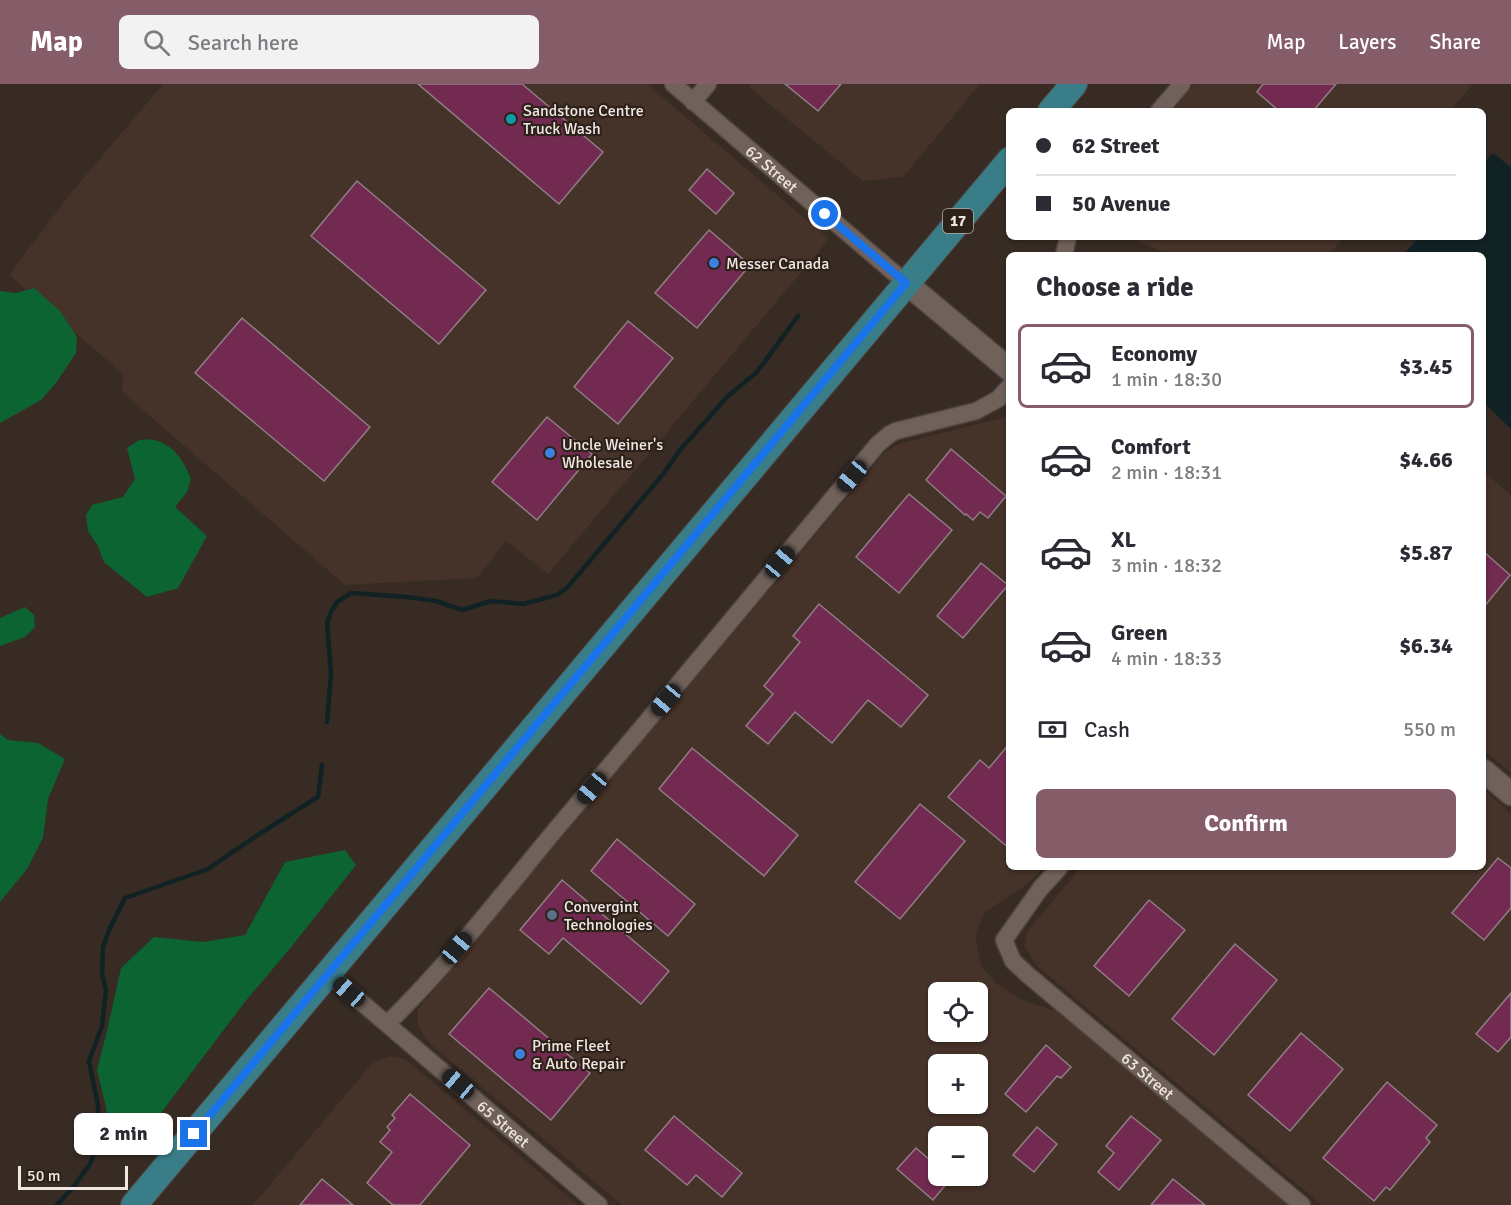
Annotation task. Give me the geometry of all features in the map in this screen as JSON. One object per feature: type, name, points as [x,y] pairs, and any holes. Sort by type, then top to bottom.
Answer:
[{"type":"main road","points":[[1054,108],[1074,84]]},
{"type":"main road","name":"17","points":[[134,1205],[1006,165]]},
{"type":"main road","name":"62 Street","points":[[906,283],[1006,367]]},
{"type":"main road","points":[[1486,773],[1511,794]]},
{"type":"street","name":"62 Street","points":[[673,84],[906,283]]},
{"type":"street","points":[[693,102],[708,84]]},
{"type":"street","points":[[1162,108],[1182,84]]},
{"type":"street","points":[[387,1024],[409,1003],[457,948],[878,444],[896,431],[976,411],[998,399],[1006,390]]},
{"type":"street","name":"63 Street","points":[[1057,870],[1040,889],[1004,940],[1013,960],[1302,1205]]},
{"type":"street","name":"65 Street","points":[[327,973],[599,1205]]},
{"type":"shaded area","points":[[163,84],[647,84],[829,239],[548,574],[506,541],[477,578],[345,585],[122,392],[123,374],[9,275],[70,194]]},
{"type":"shaded area","points":[[749,84],[980,84],[903,177],[863,181],[750,88]]},
{"type":"shaded area","points":[[1194,84],[1473,84],[1453,108],[1174,108]]},
{"type":"shaded area","points":[[1493,153],[1511,167],[1511,429],[1486,405],[1486,252],[1406,252],[1416,240],[1486,240],[1486,160]]},
{"type":"shaded area","points":[[1134,240],[1342,240],[1332,252],[1164,252]]},
{"type":"shaded area","points":[[1006,417],[1006,870],[1041,870],[1026,885],[985,912],[975,935],[981,966],[997,984],[1022,1000],[1062,1013],[1289,1205],[622,1205],[429,1043],[418,1023],[417,1010],[885,452],[898,444]]},
{"type":"shaded area","points":[[1486,474],[1511,495],[1511,773],[1486,752]]},
{"type":"shaded area","points":[[1486,792],[1511,813],[1511,1205],[1322,1205],[1037,966],[1025,947],[1027,932],[1079,870],[1486,870]]},
{"type":"shaded area","points":[[391,1056],[405,1059],[578,1205],[253,1205],[374,1061]]},
{"type":"green space","points":[[34,288],[60,311],[77,337],[76,353],[56,383],[41,400],[0,423],[0,291],[16,293]]},
{"type":"green space","points":[[139,440],[161,442],[173,450],[181,460],[191,479],[187,492],[175,507],[207,536],[178,588],[147,597],[104,562],[98,546],[88,531],[86,515],[92,505],[123,497],[135,479],[127,448]]},
{"type":"green space","points":[[25,607],[34,615],[35,627],[25,637],[0,646],[0,618]]},
{"type":"green space","points":[[0,734],[8,740],[38,743],[65,759],[48,799],[43,838],[27,869],[0,902]]},
{"type":"green space","points":[[345,850],[356,865],[244,1003],[161,1113],[111,1148],[106,1107],[97,1070],[121,968],[154,937],[203,942],[245,935],[285,862]]},
{"type":"building","name":"Sandstone Centre Truck Wash","points":[[418,84],[522,84],[603,152],[559,204]]},
{"type":"building","points":[[785,84],[841,84],[818,111]]},
{"type":"building","points":[[1263,84],[1336,84],[1316,108],[1276,108],[1257,92]]},
{"type":"building","points":[[707,169],[734,193],[716,214],[689,190]]},
{"type":"building","points":[[357,181],[486,290],[439,344],[311,236]]},
{"type":"building","points":[[709,230],[750,265],[697,328],[655,293]]},
{"type":"building","points":[[242,318],[370,427],[324,481],[195,373]]},
{"type":"building","points":[[628,321],[673,358],[618,424],[574,387]]},
{"type":"building","points":[[547,417],[592,454],[537,520],[492,482]]},
{"type":"building","points":[[951,449],[1006,496],[988,518],[980,512],[973,520],[926,480]]},
{"type":"building","points":[[909,494],[952,530],[899,593],[856,557]]},
{"type":"building","points":[[1486,554],[1510,575],[1486,605]]},
{"type":"building","points":[[981,563],[1006,583],[1006,587],[963,638],[937,616]]},
{"type":"building","points":[[819,604],[928,695],[901,727],[868,700],[832,743],[795,712],[768,744],[746,726],[773,694],[764,686],[800,642],[793,636]]},
{"type":"building","points":[[692,748],[798,835],[764,876],[659,789]]},
{"type":"building","points":[[1006,748],[1006,846],[948,797],[980,760],[989,768]]},
{"type":"building","points":[[920,804],[965,841],[900,919],[855,882]]},
{"type":"building","points":[[617,839],[695,904],[668,936],[591,871]]},
{"type":"building","points":[[1498,858],[1511,868],[1511,908],[1484,940],[1452,913]]},
{"type":"building","points":[[562,880],[669,971],[641,1004],[563,938],[549,954],[520,930]]},
{"type":"building","points":[[1149,900],[1185,930],[1129,996],[1094,966]]},
{"type":"building","points":[[1235,944],[1277,980],[1214,1055],[1172,1019]]},
{"type":"building","name":"Prime Fleet & Auto Repair","points":[[489,988],[590,1073],[551,1120],[449,1034]]},
{"type":"building","points":[[1511,993],[1511,1037],[1498,1052],[1476,1034]]},
{"type":"building","points":[[1301,1033],[1343,1069],[1290,1131],[1248,1095]]},
{"type":"building","points":[[1046,1045],[1071,1067],[1061,1078],[1057,1076],[1026,1112],[1005,1094]]},
{"type":"building","points":[[1387,1082],[1437,1125],[1426,1138],[1430,1142],[1390,1190],[1386,1187],[1374,1201],[1323,1158]]},
{"type":"building","points":[[410,1094],[470,1145],[420,1205],[393,1205],[367,1183],[392,1152],[380,1142],[390,1130],[387,1127],[395,1118],[392,1115]]},
{"type":"building","points":[[674,1116],[742,1173],[722,1197],[696,1175],[687,1185],[645,1150]]},
{"type":"building","points":[[1131,1116],[1161,1140],[1119,1190],[1098,1172],[1114,1153],[1106,1146]]},
{"type":"building","points":[[1037,1127],[1057,1144],[1034,1172],[1013,1155]]},
{"type":"building","points":[[916,1148],[928,1158],[928,1186],[945,1186],[933,1200],[897,1169]]},
{"type":"building","points":[[322,1179],[353,1205],[300,1205]]},
{"type":"building","points":[[1173,1179],[1205,1205],[1151,1205]]},
{"type":"waterway","points":[[327,722],[331,674],[327,623],[337,602],[351,593],[436,601],[462,610],[491,601],[523,604],[557,595],[567,588],[664,473],[680,450],[728,396],[757,372],[798,316]]},
{"type":"waterway","points":[[57,1205],[90,1164],[99,1140],[98,1105],[89,1061],[102,1026],[106,991],[102,974],[103,947],[125,898],[208,869],[318,797],[322,765]]},
{"type":"place","name":"Sandstone Centre Truck Wash","points":[[511,119]]},
{"type":"place","name":"Messer Canada","points":[[714,263]]},
{"type":"place","name":"Uncle Weiner's Wholesale","points":[[550,453]]},
{"type":"place","name":"Convergint Technologies","points":[[552,915]]},
{"type":"place","name":"Prime Fleet & Auto Repair","points":[[520,1054]]},
{"type":"route","points":[[194,1134],[906,283],[825,214]]}]
